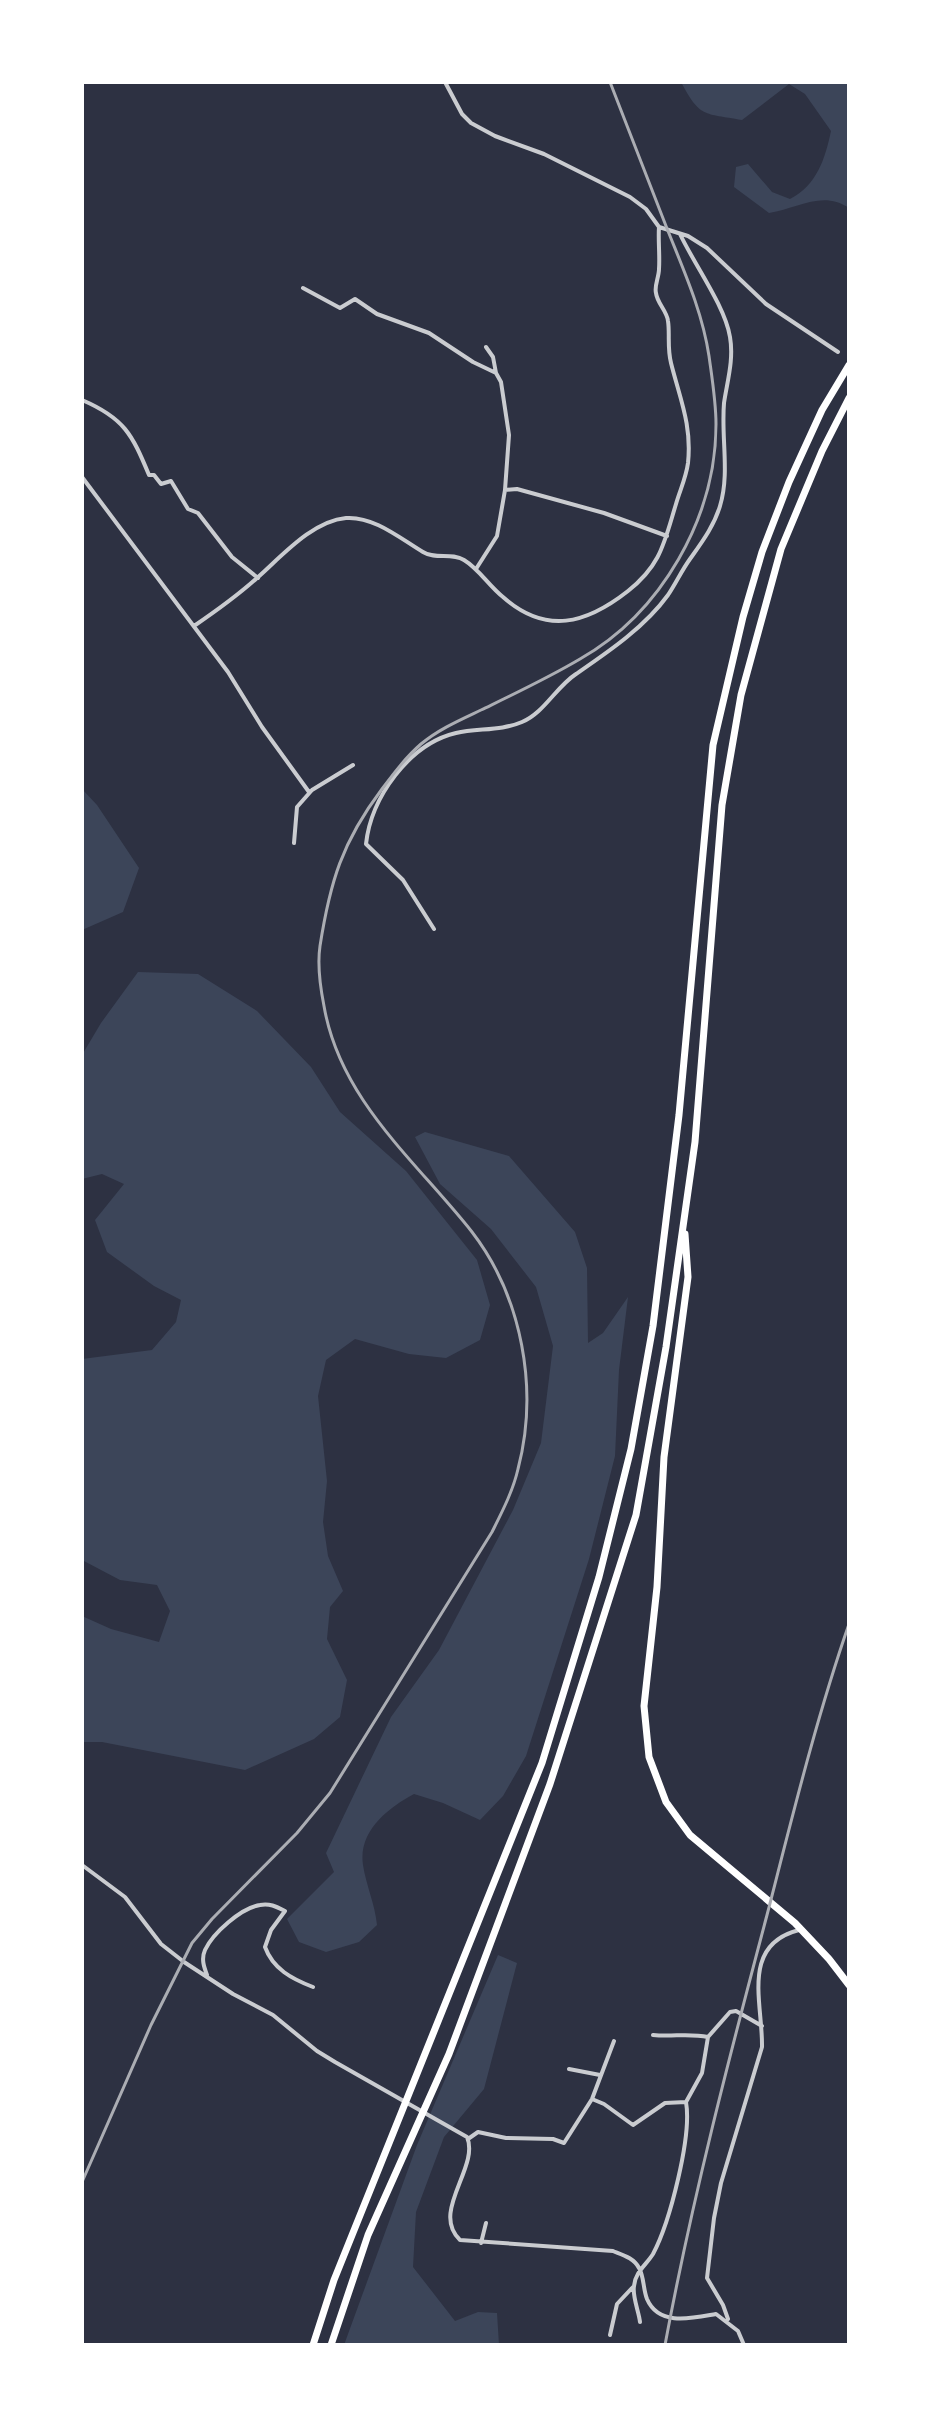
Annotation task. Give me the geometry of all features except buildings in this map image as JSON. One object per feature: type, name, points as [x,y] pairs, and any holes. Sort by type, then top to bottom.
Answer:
[{"type":"highway","points":[[313,2345],[334,2280],[542,1763],[599,1577],[631,1449],[653,1326],[679,1115],[713,745],[743,617],[762,552],[822,410],[849,365]]},
{"type":"highway","points":[[331,2345],[368,2235],[449,2054],[550,1784],[636,1515],[666,1347],[695,1142],[722,805],[741,695],[781,549],[822,451],[849,398]]},
{"type":"highway","points":[[683,1219],[688,1277],[664,1457],[657,1587],[644,1706],[649,1757],[666,1802],[690,1835],[801,1929],[849,1985]]},
{"type":"street","points":[[445,82],[462,114],[471,123],[495,136],[544,154],[630,197],[646,209],[659,227],[707,248],[766,304],[838,352]]},
{"type":"street","points":[[194,626],[258,578],[302,539],[327,524],[346,518],[388,530],[431,556],[456,556],[476,569],[501,596],[529,616],[555,621],[580,618],[610,605],[645,577],[659,558],[686,478],[690,435],[671,361],[668,320],[656,293],[659,227]]},
{"type":"street","points":[[434,929],[403,880],[366,844],[374,810],[392,782],[411,759],[438,740],[457,733],[496,729],[532,716],[569,678],[621,640],[666,597],[704,540],[720,507],[725,475],[724,404],[730,375],[730,337],[680,234]]},
{"type":"street","points":[[303,288],[340,308],[355,299],[377,314],[429,333],[496,373]]},
{"type":"street","points":[[476,569],[497,536],[505,490],[508,419],[501,382],[493,357],[486,347]]},
{"type":"street","points":[[82,400],[115,417],[130,433],[149,475],[154,475],[161,484],[171,481],[188,509],[198,513],[232,557],[258,578]]},
{"type":"street","points":[[82,477],[236,683],[262,727],[309,792]]},
{"type":"street","points":[[505,490],[517,489],[604,513],[667,536]]},
{"type":"street","points":[[294,843],[297,807],[309,792],[353,765]]},
{"type":"street","points":[[82,1865],[125,1897],[161,1944],[208,1978],[273,2015],[317,2051],[459,2130],[468,2139],[468,2151],[450,2223],[460,2240],[613,2251],[630,2257],[641,2269],[648,2302],[663,2314],[670,2318],[689,2319],[716,2314],[738,2331],[744,2345]]},
{"type":"street","points":[[208,1978],[202,1961],[213,1939],[239,1915],[258,1905],[272,1904],[285,1911],[271,1930],[265,1947],[271,1963],[313,1987]]},
{"type":"street","points":[[728,2321],[723,2305],[707,2278],[721,2183],[762,2047],[757,1989],[761,1961],[772,1944],[789,1932],[801,1929]]},
{"type":"street","points":[[610,2335],[617,2304],[633,2287],[656,2246],[672,2199],[683,2149],[686,2102],[702,2073],[708,2037],[730,2012],[736,2011],[762,2026]]},
{"type":"street","points":[[653,2035],[670,2037],[694,2034],[708,2037]]},
{"type":"street","points":[[468,2139],[478,2132],[506,2138],[553,2139],[564,2143],[592,2099],[614,2041]]},
{"type":"street","points":[[569,2069],[600,2075]]},
{"type":"street","points":[[592,2099],[633,2125],[665,2103],[686,2102]]},
{"type":"street","points":[[481,2243],[486,2223]]},
{"type":"street","points":[[633,2287],[640,2322]]},
{"type":"shaded area","points":[[681,82],[849,82],[849,208],[830,200],[820,200],[769,213],[734,187],[736,167],[748,164],[772,192],[790,199],[813,179],[823,161],[831,131],[805,94],[789,84],[742,120],[704,112],[693,102]]},
{"type":"shaded area","points":[[82,789],[97,805],[139,868],[123,912],[82,930]]},
{"type":"shaded area","points":[[138,972],[198,974],[257,1011],[311,1067],[340,1112],[406,1171],[477,1260],[490,1305],[480,1340],[446,1358],[409,1354],[355,1339],[326,1360],[318,1396],[327,1481],[323,1522],[328,1556],[343,1591],[330,1607],[327,1639],[347,1680],[340,1717],[314,1739],[245,1770],[102,1742],[82,1742],[82,1616],[111,1629],[159,1642],[170,1611],[157,1585],[120,1580],[82,1560],[82,1359],[152,1350],[176,1322],[181,1300],[154,1286],[107,1252],[95,1220],[124,1184],[102,1174],[82,1179],[82,1055]]},
{"type":"shaded area","points":[[425,1132],[509,1156],[575,1232],[587,1268],[588,1343],[603,1333],[628,1297],[619,1370],[615,1456],[589,1559],[526,1756],[503,1796],[480,1820],[414,1794],[394,1806],[370,1831],[363,1853],[364,1872],[377,1925],[359,1942],[326,1952],[299,1942],[287,1919],[334,1872],[326,1853],[391,1717],[439,1650],[513,1510],[541,1443],[553,1346],[536,1287],[491,1229],[440,1184],[415,1137]]},
{"type":"shaded area","points":[[498,1955],[517,1963],[484,2089],[444,2137],[416,2212],[413,2267],[455,2321],[478,2312],[497,2313],[499,2345],[344,2345],[417,2145]]},
{"type":"railway","points":[[82,2182],[151,2025],[192,1943],[297,1833],[330,1793],[492,1532],[518,1469],[527,1407],[526,1376],[522,1345],[503,1285],[472,1232],[383,1128],[346,1071],[324,1006],[319,954],[333,882],[347,845],[368,808],[400,765],[442,729],[556,673],[609,640],[659,589],[694,528],[706,494],[716,424],[706,339],[691,290],[610,82]]},
{"type":"railway","points":[[665,2345],[725,2076],[805,1769],[849,1624]]}]
